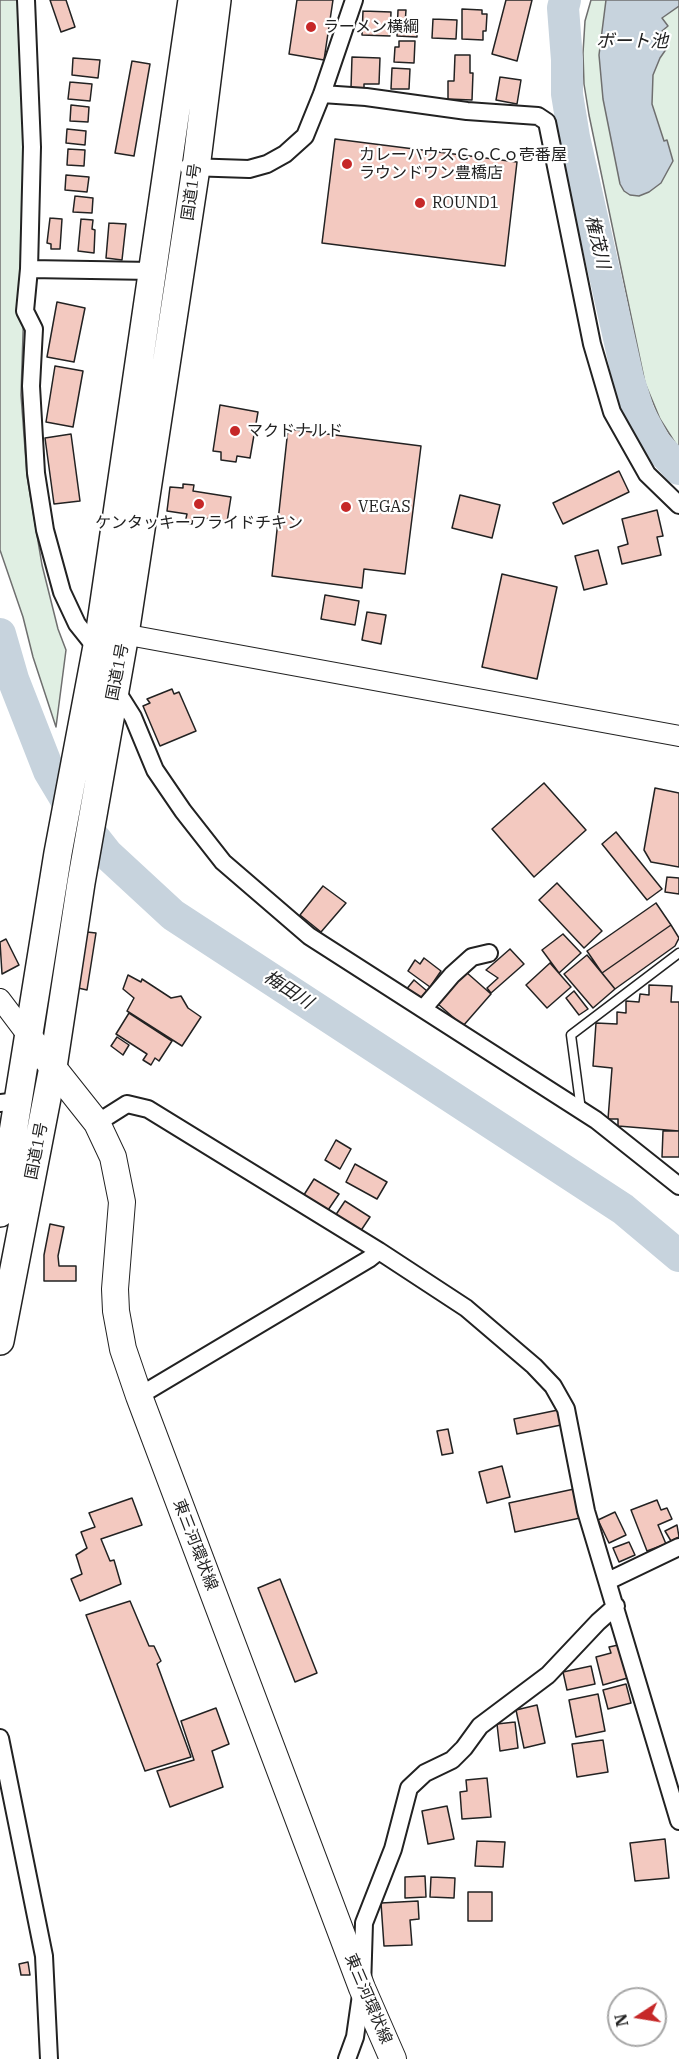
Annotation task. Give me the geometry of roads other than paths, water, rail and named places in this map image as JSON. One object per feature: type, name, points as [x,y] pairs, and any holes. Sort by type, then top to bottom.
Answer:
[{"type":"highway","name":"国道1号","points":[[0,1341],[53,1067],[81,883],[114,695],[104,647],[153,271],[192,0]]},
{"type":"highway","name":"国道1号","points":[[0,1213],[9,1102],[28,1036],[58,853],[104,647],[196,168],[217,0]]},
{"type":"main road","name":"東三河環状線","points":[[28,1036],[96,1123],[113,1157],[120,1188],[122,1219],[116,1273],[116,1311],[123,1349],[362,1988],[393,2059]]},
{"type":"street","points":[[26,0],[32,147],[29,269],[25,311],[34,329],[31,416],[40,502],[52,558],[62,592],[77,624],[104,647],[679,736]]},
{"type":"street","points":[[169,164],[196,168],[249,169],[267,164],[285,154],[305,136],[354,0]]},
{"type":"street","points":[[322,94],[366,97],[467,111],[538,116],[547,122],[592,344],[612,412],[647,474],[679,506]]},
{"type":"street","points":[[29,269],[153,271]]},
{"type":"street","points":[[114,695],[133,717],[155,770],[183,811],[223,862],[309,936],[581,1110],[679,1186]]},
{"type":"street","points":[[423,1009],[452,975],[472,957],[489,953]]},
{"type":"street","points":[[0,999],[28,1036]]},
{"type":"street","points":[[96,1123],[127,1104],[148,1109],[379,1251],[466,1308],[534,1366],[553,1386],[566,1409],[586,1511],[679,1821]]},
{"type":"street","points":[[139,1396],[290,1307],[379,1251]]},
{"type":"street","points":[[608,1581],[679,1547]]},
{"type":"street","points":[[347,2059],[355,2037],[362,1988],[364,1923],[393,1849],[409,1788],[425,1773],[452,1760],[480,1726],[549,1675],[616,1606]]},
{"type":"street","points":[[0,1738],[44,1956],[49,2059]]},
{"type":"lane","points":[[581,1110],[571,1035],[679,953]]},
{"type":"water","name":"ボート池","points":[[606,0],[679,0],[679,6],[662,18],[668,26],[662,31],[669,45],[660,58],[653,75],[652,104],[673,161],[661,183],[639,196],[630,195],[620,184],[603,99],[599,55]]},
{"type":"waterway","name":"権茂川","points":[[565,0],[563,8],[567,94],[574,137],[628,378],[639,413],[655,443],[679,469]]},
{"type":"waterway","name":"梅田川","points":[[0,634],[13,679],[49,771],[73,811],[107,854],[173,915],[623,1209],[679,1256]]},
{"type":"place","name":"ラーメン横綱","points":[[311,27]]},
{"type":"place","name":"カレーハウスＣｏＣｏ壱番屋 ラウンドワン豊橋店","points":[[347,164]]},
{"type":"place","name":"ROUND1","points":[[420,203]]},
{"type":"place","name":"マクドナルド","points":[[235,431]]},
{"type":"place","name":"ケンタッキーフライドチキン","points":[[199,504]]},
{"type":"place","name":"VEGAS","points":[[346,507]]}]
